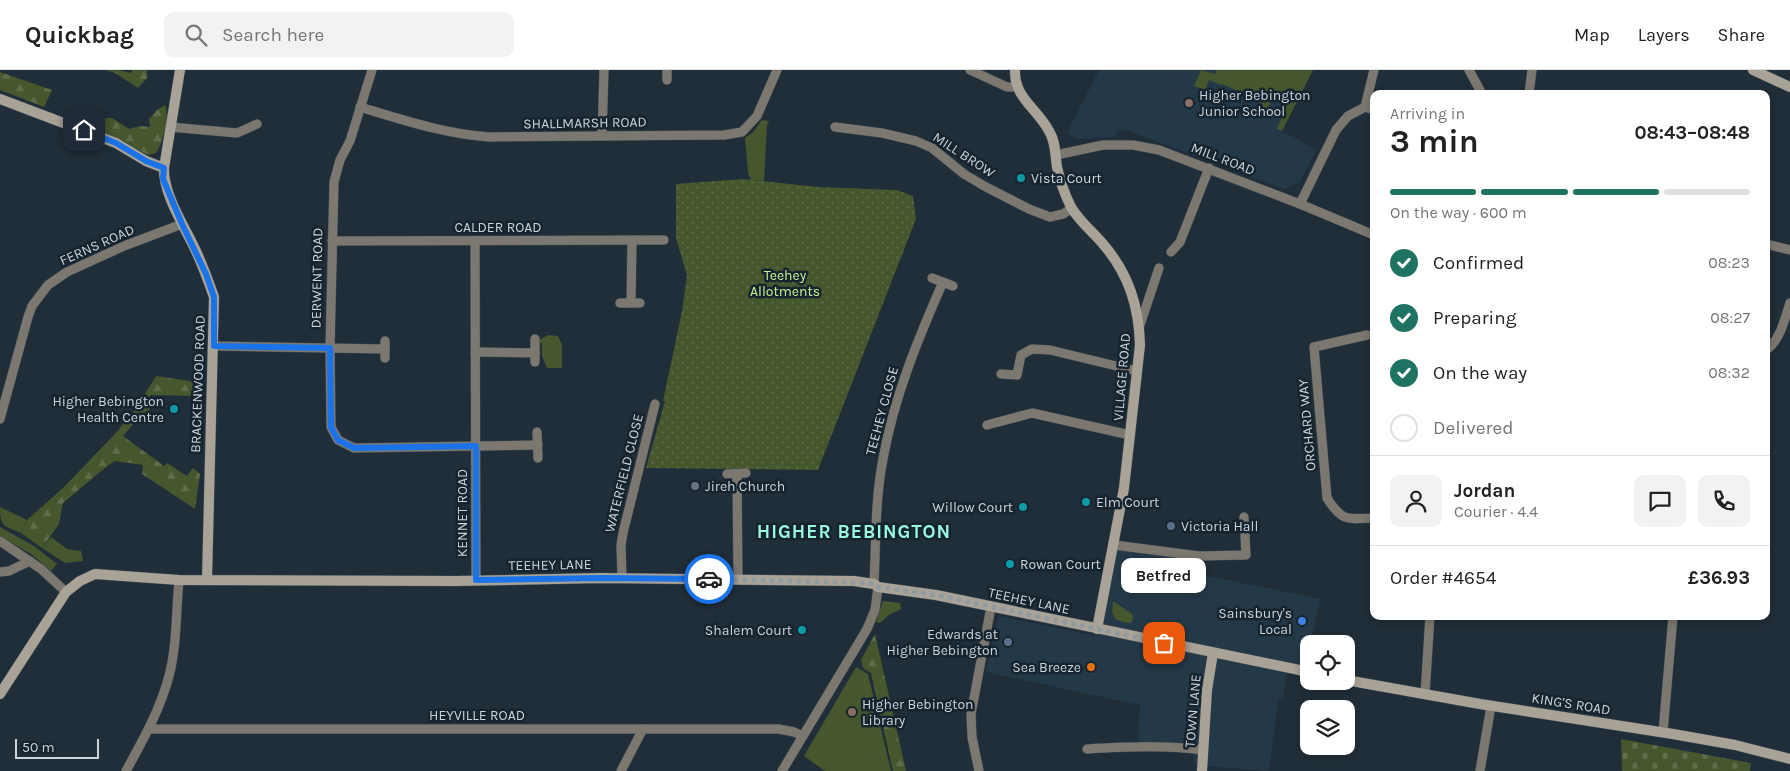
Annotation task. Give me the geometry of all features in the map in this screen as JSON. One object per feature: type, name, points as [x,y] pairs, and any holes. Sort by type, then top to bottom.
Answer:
[{"type":"street","name":"BRACKENWOOD ROAD","points":[[180,70],[163,179],[206,274],[214,297],[207,580]]},
{"type":"street","name":"DERWENT ROAD","points":[[372,70],[334,182],[330,348],[331,427],[338,440],[354,448],[476,446]]},
{"type":"street","points":[[602,136],[604,70]]},
{"type":"street","points":[[667,70],[667,80]]},
{"type":"street","name":"SHALLMARSH ROAD","points":[[360,107],[431,128],[490,138],[724,135],[742,132],[758,116],[777,70]]},
{"type":"street","points":[[970,70],[1007,87],[1016,87],[1015,70]]},
{"type":"street","points":[[1371,90],[1374,70]]},
{"type":"street","points":[[1469,70],[1480,90]]},
{"type":"street","points":[[1530,90],[1532,70]]},
{"type":"street","points":[[1753,70],[1790,87]]},
{"type":"street","name":"VILLAGE ROAD","points":[[1016,87],[1050,131],[1064,190],[1072,208],[1122,269],[1130,289],[1140,326],[1140,345],[1124,488],[1097,629]]},
{"type":"street","points":[[0,99],[116,143],[146,161],[164,168]]},
{"type":"street","points":[[1300,204],[1336,130],[1348,116],[1369,108]]},
{"type":"street","points":[[170,127],[237,133],[257,124]]},
{"type":"street","name":"MILL BROW","points":[[835,127],[882,133],[916,141],[932,148],[964,174],[1029,209],[1050,217],[1063,214],[1072,208]]},
{"type":"street","name":"MILL ROAD","points":[[1056,155],[1103,145],[1132,146],[1159,150],[1370,232]]},
{"type":"street","points":[[1171,252],[1180,242],[1209,168]]},
{"type":"street","name":"FERNS ROAD","points":[[0,419],[28,317],[32,306],[48,285],[67,272],[124,246],[182,224]]},
{"type":"street","points":[[620,303],[635,303],[632,240]]},
{"type":"street","name":"CALDER ROAD","points":[[332,241],[664,240]]},
{"type":"street","name":"KENNET ROAD","points":[[475,241],[476,580]]},
{"type":"street","points":[[1770,245],[1790,250]]},
{"type":"street","points":[[1140,326],[1159,268]]},
{"type":"street","points":[[932,278],[953,286]]},
{"type":"street","name":"TEEHEY CLOSE","points":[[782,771],[867,629],[875,610],[877,518],[882,461],[890,424],[910,362],[943,282]]},
{"type":"street","points":[[1770,347],[1778,337],[1790,303]]},
{"type":"street","name":"ORCHARD WAY","points":[[1367,335],[1314,347],[1327,498],[1337,513],[1349,519],[1370,518]]},
{"type":"street","points":[[475,352],[535,358],[535,339]]},
{"type":"street","points":[[214,346],[385,349]]},
{"type":"street","points":[[1001,374],[1017,374],[1021,355],[1032,350],[1050,350],[1137,371]]},
{"type":"street","name":"WATERFIELD CLOSE","points":[[622,578],[621,545],[623,533],[655,404]]},
{"type":"street","points":[[987,425],[1032,414],[1130,435]]},
{"type":"street","points":[[537,432],[538,458]]},
{"type":"street","points":[[476,446],[538,445]]},
{"type":"street","points":[[727,474],[742,473],[738,579]]},
{"type":"street","points":[[1114,545],[1199,556],[1246,555],[1244,517]]},
{"type":"street","points":[[0,541],[41,569],[66,592],[0,694]]},
{"type":"street","points":[[0,572],[9,571],[30,561]]},
{"type":"street","name":"TEEHEY LANE","points":[[66,592],[80,581],[95,574],[179,580],[622,578],[854,581],[936,595],[1213,653]]},
{"type":"street","points":[[126,771],[150,729],[170,675],[179,580]]},
{"type":"street","points":[[979,771],[972,737],[971,714],[990,606]]},
{"type":"street","points":[[1425,694],[1430,620]]},
{"type":"street","points":[[1663,732],[1673,620]]},
{"type":"street","points":[[1213,653],[1300,670]]},
{"type":"street","name":"TOWN LANE","points":[[1202,771],[1207,690],[1213,653]]},
{"type":"street","name":"KING'S ROAD","points":[[1355,682],[1491,706],[1663,732],[1735,745],[1790,759]]},
{"type":"street","points":[[1480,771],[1491,706]]},
{"type":"street","name":"HEYVILLE ROAD","points":[[150,729],[779,730],[794,732],[803,736]]},
{"type":"street","points":[[621,771],[642,729]]},
{"type":"street","points":[[1087,749],[1140,746],[1180,747],[1203,750]]},
{"type":"shaded area","name":"Higher Bebington Junior School","points":[[1099,70],[1313,70],[1282,131],[1316,150],[1300,182],[1284,189],[1129,131],[1120,130],[1114,137],[1077,139],[1067,133]]},
{"type":"shaded area","points":[[1114,546],[1205,557],[1203,575],[1320,599],[1312,635],[1300,635],[1300,670],[1287,668],[1283,699],[1278,699],[1269,771],[1194,765],[1195,743],[1138,742],[1140,705],[986,672],[998,616],[1096,636]]},
{"type":"green space","points":[[105,70],[131,73],[132,70],[147,70],[147,78],[138,88],[115,73]]},
{"type":"green space","points":[[1201,70],[1215,74],[1217,70],[1313,70],[1282,131],[1277,129],[1287,104],[1273,98],[1264,117],[1259,114],[1263,104],[1252,99],[1252,97],[1209,80],[1205,90],[1194,86]]},
{"type":"green space","points":[[0,72],[52,90],[44,107],[0,90]]},
{"type":"green space","points":[[165,105],[167,116],[159,149],[156,153],[148,155],[123,142],[57,116],[89,127],[93,118],[112,118],[129,129],[140,126],[150,127],[149,119],[157,110]]},
{"type":"green space","points":[[762,120],[769,121],[767,125],[764,181],[751,180],[748,173],[745,138],[753,132]]},
{"type":"green space","name":"Teehey Allotments","points":[[742,179],[818,187],[897,190],[913,196],[916,219],[818,470],[646,468],[665,401],[663,401],[682,311],[687,276],[676,238],[676,184]]},
{"type":"green space","points":[[548,335],[558,336],[562,345],[562,368],[547,368],[542,356],[542,343],[539,343],[539,340]]},
{"type":"green space","points":[[156,376],[203,383],[202,430],[198,430],[199,396],[150,395],[149,422],[140,416],[123,436],[164,466],[167,463],[187,476],[193,468],[200,474],[195,509],[142,474],[143,465],[115,461],[63,503],[59,524],[42,548],[21,533],[27,520],[63,488],[115,434],[135,410]]},
{"type":"green space","points":[[0,507],[27,520],[21,533],[4,525],[1,519]]},
{"type":"green space","points":[[0,527],[34,546],[57,564],[51,571],[31,554],[0,536]]},
{"type":"green space","points":[[51,537],[67,549],[81,551],[83,561],[65,563],[42,548]]},
{"type":"green space","points":[[883,601],[900,603],[901,609],[889,615],[880,623],[876,622]]},
{"type":"green space","points":[[1113,601],[1132,614],[1133,619],[1131,623],[1115,619],[1112,612]]},
{"type":"green space","points":[[875,634],[906,771],[893,771],[871,673],[863,668],[861,660]]},
{"type":"green space","points":[[856,667],[868,674],[891,771],[825,771],[804,756]]},
{"type":"green space","points":[[1621,739],[1751,763],[1750,771],[1622,771]]},
{"type":"way so far","points":[[709,579],[854,581],[874,584],[878,587],[936,595],[1164,643]]},
{"type":"place","name":"Higher Bebington Junior School","points":[[1189,103]]},
{"type":"place","name":"Vista Court","points":[[1021,178]]},
{"type":"place","name":"Higher Bebington Health Centre","points":[[174,409]]},
{"type":"place","name":"Jireh Church","points":[[695,486]]},
{"type":"place","name":"Elm Court","points":[[1086,502]]},
{"type":"place","name":"Willow Court","points":[[1023,507]]},
{"type":"place","name":"Victoria Hall","points":[[1171,526]]},
{"type":"place","name":"Rowan Court","points":[[1010,564]]},
{"type":"place","name":"Sainsbury's Local","points":[[1302,621]]},
{"type":"place","name":"Shalem Court","points":[[802,630]]},
{"type":"place","name":"Edwards at Higher Bebington","points":[[1008,642]]},
{"type":"place","name":"Betfred","points":[[1164,643]]},
{"type":"place","name":"Sea Breeze","points":[[1091,667]]},
{"type":"place","name":"Higher Bebington Library","points":[[852,712]]},
{"type":"district","name":"HIGHER BEBINGTON","points":[[854,532]]},
{"type":"route","points":[[84,130],[116,143],[146,161],[164,168],[163,179],[206,274],[214,297],[214,346],[330,348],[331,427],[338,440],[346,445],[354,448],[476,446],[476,580],[709,579]]}]
